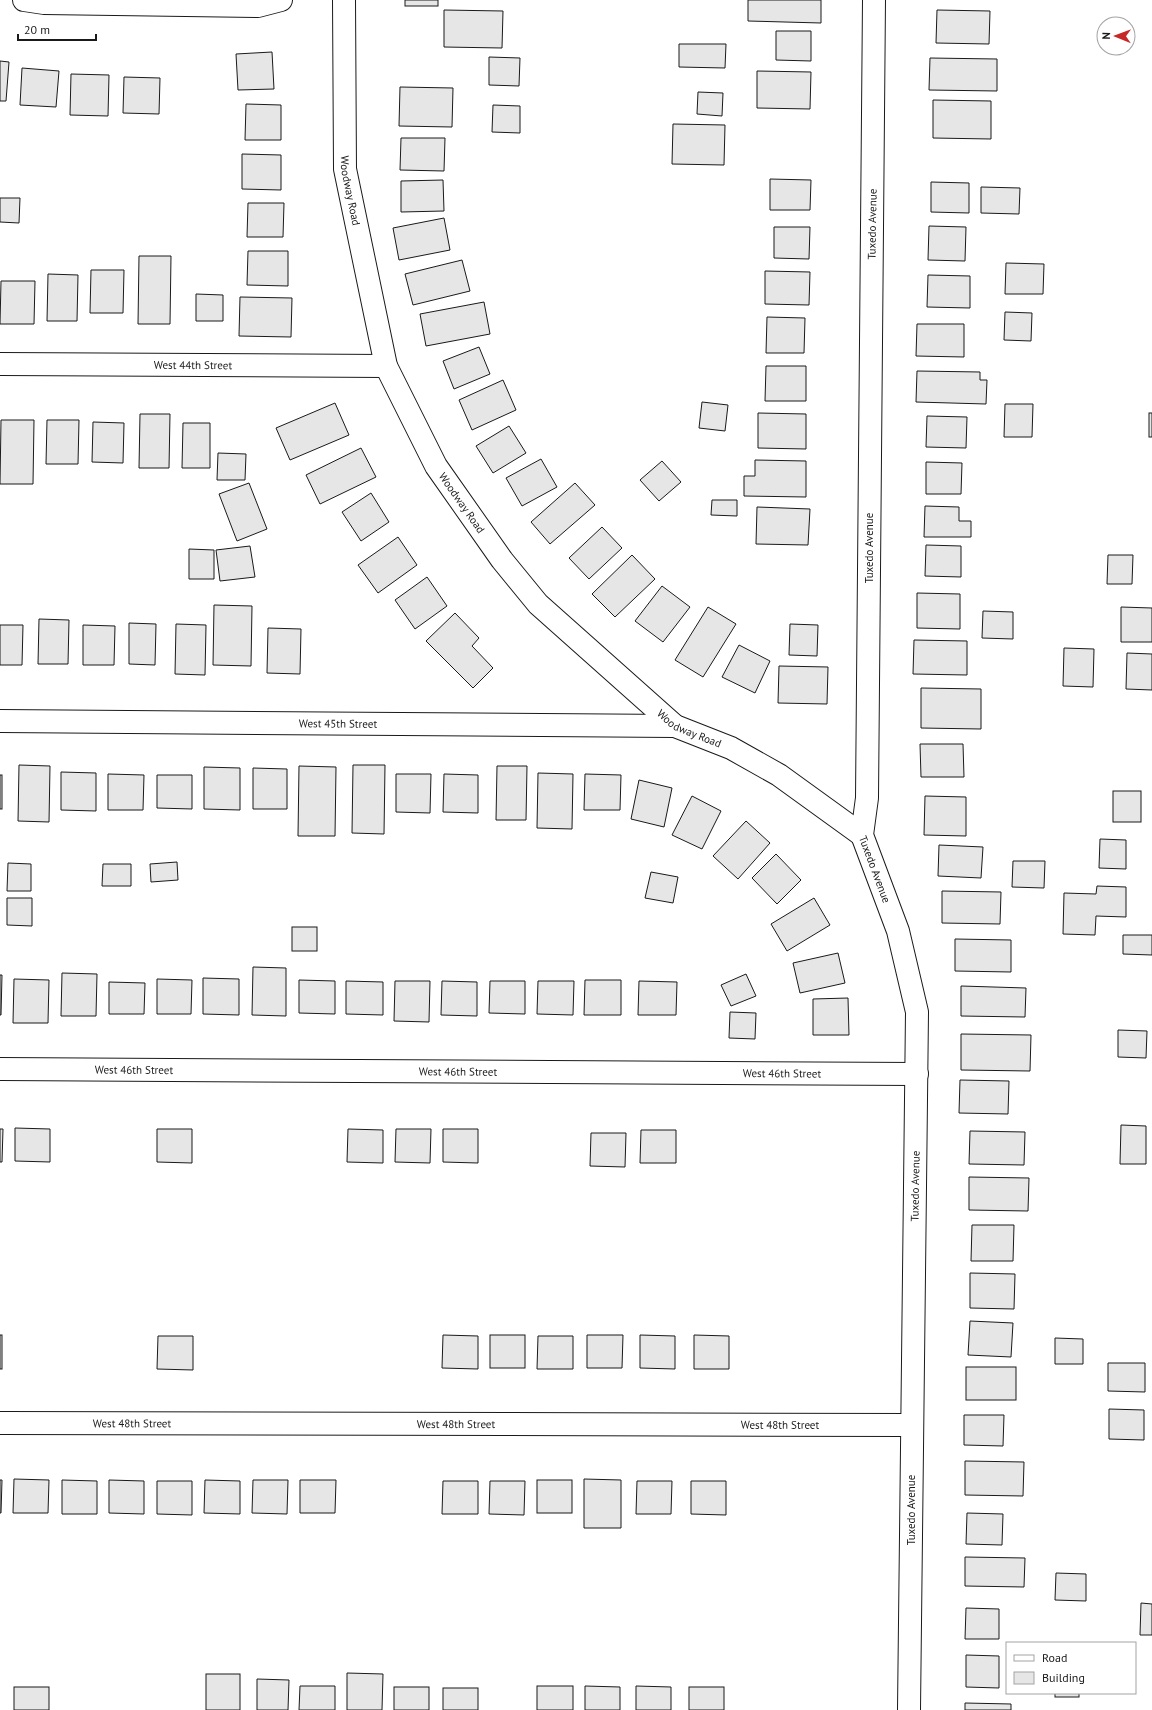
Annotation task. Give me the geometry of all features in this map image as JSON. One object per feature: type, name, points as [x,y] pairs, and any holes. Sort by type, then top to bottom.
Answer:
[{"type":"street","points":[[24,0],[44,3],[258,6],[280,0]]},
{"type":"street","name":"Woodway Road","points":[[344,0],[344,169],[386,366],[436,466],[502,560],[538,604],[675,726],[731,748],[779,775],[862,835]]},
{"type":"street","name":"Tuxedo Avenue","points":[[874,0],[867,798],[862,835],[898,931],[917,1012],[911,1425],[909,1710]]},
{"type":"street","name":"West 44th Street","points":[[0,364],[386,366]]},
{"type":"street","name":"West 45th Street","points":[[0,721],[675,726]]},
{"type":"street","name":"West 46th Street","points":[[0,1069],[917,1074]]},
{"type":"street","name":"West 48th Street","points":[[0,1423],[911,1425]]},
{"type":"building","points":[[405,0],[438,0],[438,6],[405,6]]},
{"type":"building","points":[[748,0],[821,0],[821,23],[748,21]]},
{"type":"building","points":[[444,10],[503,11],[502,48],[444,47]]},
{"type":"building","points":[[937,10],[990,11],[989,44],[936,43]]},
{"type":"building","points":[[776,31],[811,31],[811,61],[776,60]]},
{"type":"building","points":[[679,44],[726,44],[725,68],[679,67]]},
{"type":"building","points":[[272,52],[274,89],[238,90],[236,54]]},
{"type":"building","points":[[489,57],[520,58],[519,86],[489,85]]},
{"type":"building","points":[[930,58],[997,59],[997,91],[929,90]]},
{"type":"building","points":[[0,61],[9,62],[6,101],[0,101]]},
{"type":"building","points":[[22,68],[59,71],[56,107],[20,105]]},
{"type":"building","points":[[757,71],[811,72],[810,109],[757,108]]},
{"type":"building","points":[[71,74],[109,75],[108,116],[70,115]]},
{"type":"building","points":[[124,77],[160,78],[159,114],[123,113]]},
{"type":"building","points":[[400,87],[453,88],[452,127],[399,126]]},
{"type":"building","points":[[698,92],[723,93],[722,116],[697,114]]},
{"type":"building","points":[[933,100],[991,101],[991,139],[933,138]]},
{"type":"building","points":[[246,104],[281,105],[281,140],[245,140]]},
{"type":"building","points":[[493,105],[520,106],[520,133],[492,132]]},
{"type":"building","points":[[673,124],[725,125],[724,165],[672,164]]},
{"type":"building","points":[[401,138],[445,138],[444,171],[400,170]]},
{"type":"building","points":[[242,154],[281,155],[281,190],[242,189]]},
{"type":"building","points":[[770,179],[811,180],[810,210],[770,210]]},
{"type":"building","points":[[443,180],[444,211],[401,212],[401,181]]},
{"type":"building","points":[[931,182],[969,183],[969,213],[931,212]]},
{"type":"building","points":[[981,187],[1020,188],[1019,214],[981,213]]},
{"type":"building","points":[[0,198],[20,198],[19,223],[0,222]]},
{"type":"building","points":[[248,203],[284,203],[283,237],[247,237]]},
{"type":"building","points":[[444,218],[450,250],[399,260],[393,228]]},
{"type":"building","points":[[929,226],[966,227],[965,261],[928,260]]},
{"type":"building","points":[[774,227],[810,227],[809,259],[774,258]]},
{"type":"building","points":[[248,251],[288,251],[288,286],[247,285]]},
{"type":"building","points":[[139,256],[171,256],[170,324],[138,324]]},
{"type":"building","points":[[462,260],[470,291],[413,305],[405,274]]},
{"type":"building","points":[[1006,263],[1044,264],[1043,294],[1005,294]]},
{"type":"building","points":[[91,270],[124,270],[123,313],[90,313]]},
{"type":"building","points":[[765,271],[810,272],[809,305],[765,304]]},
{"type":"building","points":[[48,274],[78,275],[77,321],[47,321]]},
{"type":"building","points":[[928,275],[970,276],[970,308],[927,307]]},
{"type":"building","points":[[1,281],[35,281],[34,324],[0,324]]},
{"type":"building","points":[[196,294],[223,295],[223,321],[196,321]]},
{"type":"building","points":[[240,297],[292,298],[291,337],[239,336]]},
{"type":"building","points":[[484,302],[490,334],[426,346],[420,314]]},
{"type":"building","points":[[1005,312],[1032,313],[1031,341],[1004,340]]},
{"type":"building","points":[[767,317],[805,318],[804,353],[766,353]]},
{"type":"building","points":[[917,324],[964,324],[964,357],[916,356]]},
{"type":"building","points":[[479,347],[490,374],[454,389],[443,361]]},
{"type":"building","points":[[766,366],[806,366],[806,401],[765,401]]},
{"type":"building","points":[[917,371],[980,372],[980,380],[987,380],[986,404],[916,402]]},
{"type":"building","points":[[503,380],[516,410],[472,430],[459,400]]},
{"type":"building","points":[[702,402],[728,405],[725,431],[699,428]]},
{"type":"building","points":[[335,403],[349,435],[290,460],[276,428]]},
{"type":"building","points":[[1005,404],[1033,404],[1032,437],[1004,437]]},
{"type":"building","points":[[758,413],[806,414],[806,449],[758,448]]},
{"type":"building","points":[[1149,413],[1152,413],[1152,437],[1149,437]]},
{"type":"building","points":[[140,414],[170,414],[169,468],[139,468]]},
{"type":"building","points":[[927,416],[967,417],[966,448],[926,447]]},
{"type":"building","points":[[1,420],[34,420],[33,484],[0,484]]},
{"type":"building","points":[[47,420],[79,420],[78,464],[46,464]]},
{"type":"building","points":[[93,422],[124,423],[123,463],[92,462]]},
{"type":"building","points":[[183,423],[210,423],[210,468],[182,468]]},
{"type":"building","points":[[509,426],[526,453],[493,473],[476,446]]},
{"type":"building","points":[[361,448],[376,477],[320,504],[306,475]]},
{"type":"building","points":[[218,453],[246,454],[245,480],[217,480]]},
{"type":"building","points":[[541,459],[557,487],[522,506],[506,478]]},
{"type":"building","points":[[755,460],[806,461],[806,497],[744,496],[744,476],[755,476]]},
{"type":"building","points":[[662,461],[681,482],[659,501],[640,480]]},
{"type":"building","points":[[926,462],[962,463],[961,494],[926,494]]},
{"type":"building","points":[[249,483],[267,529],[237,541],[219,494]]},
{"type":"building","points":[[575,483],[595,505],[550,544],[531,522]]},
{"type":"building","points":[[371,493],[389,522],[361,541],[342,512]]},
{"type":"building","points":[[712,500],[737,500],[737,516],[711,515]]},
{"type":"building","points":[[925,506],[959,507],[959,521],[971,521],[971,537],[924,537]]},
{"type":"building","points":[[757,507],[810,509],[808,545],[756,544]]},
{"type":"building","points":[[602,527],[622,548],[589,579],[569,558]]},
{"type":"building","points":[[398,537],[417,565],[378,593],[358,565]]},
{"type":"building","points":[[926,545],[961,546],[961,577],[925,576]]},
{"type":"building","points":[[250,546],[255,577],[220,581],[216,550]]},
{"type":"building","points":[[189,549],[214,550],[214,579],[189,579]]},
{"type":"building","points":[[632,555],[655,579],[615,617],[592,594]]},
{"type":"building","points":[[1108,555],[1133,555],[1132,584],[1107,584]]},
{"type":"building","points":[[427,577],[447,606],[415,629],[395,600]]},
{"type":"building","points":[[662,586],[690,607],[663,642],[635,621]]},
{"type":"building","points":[[917,593],[960,594],[960,629],[917,628]]},
{"type":"building","points":[[214,605],[252,606],[251,666],[213,665]]},
{"type":"building","points":[[708,607],[736,624],[703,677],[675,660]]},
{"type":"building","points":[[1121,607],[1152,608],[1152,642],[1121,642]]},
{"type":"building","points":[[983,611],[1013,612],[1013,639],[982,638]]},
{"type":"building","points":[[455,613],[479,638],[472,646],[493,668],[473,688],[426,641]]},
{"type":"building","points":[[39,619],[69,620],[68,664],[38,664]]},
{"type":"building","points":[[129,623],[156,624],[155,665],[129,664]]},
{"type":"building","points":[[176,624],[206,625],[205,675],[175,674]]},
{"type":"building","points":[[790,624],[818,625],[817,656],[789,655]]},
{"type":"building","points":[[0,625],[23,625],[22,665],[0,665]]},
{"type":"building","points":[[83,625],[115,626],[114,665],[83,665]]},
{"type":"building","points":[[268,628],[301,629],[300,674],[267,673]]},
{"type":"building","points":[[914,640],[967,641],[967,675],[913,674]]},
{"type":"building","points":[[739,645],[770,661],[755,693],[722,677]]},
{"type":"building","points":[[1064,648],[1094,649],[1093,687],[1063,686]]},
{"type":"building","points":[[1127,653],[1152,654],[1152,690],[1126,689]]},
{"type":"building","points":[[779,666],[828,667],[827,704],[778,703]]},
{"type":"building","points":[[921,688],[981,689],[981,729],[921,728]]},
{"type":"building","points":[[920,744],[963,744],[964,777],[921,777]]},
{"type":"building","points":[[19,765],[50,766],[49,822],[18,821]]},
{"type":"building","points":[[353,765],[385,765],[384,834],[352,833]]},
{"type":"building","points":[[299,766],[336,767],[335,836],[298,836]]},
{"type":"building","points":[[497,766],[527,766],[526,820],[496,820]]},
{"type":"building","points":[[204,767],[240,768],[240,810],[204,809]]},
{"type":"building","points":[[253,768],[287,769],[287,809],[253,809]]},
{"type":"building","points":[[61,772],[96,773],[96,811],[61,810]]},
{"type":"building","points":[[538,773],[573,774],[572,829],[537,828]]},
{"type":"building","points":[[108,774],[144,775],[143,810],[108,810]]},
{"type":"building","points":[[396,774],[431,774],[430,813],[396,812]]},
{"type":"building","points":[[444,774],[478,775],[478,813],[443,812]]},
{"type":"building","points":[[585,774],[621,775],[620,810],[584,810]]},
{"type":"building","points":[[0,775],[2,775],[2,809],[0,809]]},
{"type":"building","points":[[157,775],[192,775],[192,809],[157,808]]},
{"type":"building","points":[[639,780],[672,788],[664,827],[631,819]]},
{"type":"building","points":[[1113,791],[1141,791],[1141,822],[1113,822]]},
{"type":"building","points":[[692,796],[721,811],[702,849],[672,835]]},
{"type":"building","points":[[925,796],[966,797],[966,836],[924,835]]},
{"type":"building","points":[[746,821],[770,843],[738,879],[713,856]]},
{"type":"building","points":[[1100,839],[1126,840],[1126,869],[1099,868]]},
{"type":"building","points":[[939,845],[983,847],[981,878],[938,876]]},
{"type":"building","points":[[776,854],[801,880],[777,904],[752,878]]},
{"type":"building","points":[[1013,861],[1045,861],[1044,888],[1012,887]]},
{"type":"building","points":[[177,862],[178,880],[151,882],[150,864]]},
{"type":"building","points":[[8,863],[31,864],[31,891],[7,891]]},
{"type":"building","points":[[103,864],[131,864],[131,886],[102,886]]},
{"type":"building","points":[[651,872],[678,877],[673,903],[645,898]]},
{"type":"building","points":[[1097,886],[1126,887],[1126,917],[1096,916],[1095,935],[1063,934],[1064,893],[1096,894]]},
{"type":"building","points":[[942,891],[1001,892],[1000,924],[942,923]]},
{"type":"building","points":[[7,898],[32,898],[32,926],[7,925]]},
{"type":"building","points":[[814,898],[830,925],[787,951],[771,924]]},
{"type":"building","points":[[292,927],[317,927],[317,951],[292,951]]},
{"type":"building","points":[[1123,935],[1152,935],[1152,955],[1123,954]]},
{"type":"building","points":[[955,939],[1011,940],[1011,972],[955,971]]},
{"type":"building","points":[[838,953],[845,983],[800,993],[793,963]]},
{"type":"building","points":[[253,967],[286,968],[286,1016],[252,1015]]},
{"type":"building","points":[[62,973],[97,974],[96,1016],[61,1016]]},
{"type":"building","points":[[746,974],[756,996],[731,1006],[721,985]]},
{"type":"building","points":[[0,975],[2,975],[1,1015],[0,1015]]},
{"type":"building","points":[[203,978],[239,979],[239,1015],[203,1014]]},
{"type":"building","points":[[14,979],[49,980],[48,1023],[13,1023]]},
{"type":"building","points":[[157,979],[192,980],[191,1014],[157,1014]]},
{"type":"building","points":[[299,980],[335,981],[335,1014],[299,1013]]},
{"type":"building","points":[[585,980],[621,980],[621,1015],[584,1015]]},
{"type":"building","points":[[346,981],[383,982],[383,1015],[346,1014]]},
{"type":"building","points":[[395,981],[430,981],[429,1022],[394,1021]]},
{"type":"building","points":[[442,981],[477,982],[477,1016],[441,1015]]},
{"type":"building","points":[[490,981],[525,981],[525,1014],[489,1013]]},
{"type":"building","points":[[538,981],[574,981],[573,1015],[537,1014]]},
{"type":"building","points":[[639,981],[677,982],[676,1015],[638,1015]]},
{"type":"building","points":[[109,982],[145,983],[144,1014],[109,1014]]},
{"type":"building","points":[[961,986],[1026,988],[1025,1017],[961,1016]]},
{"type":"building","points":[[848,998],[849,1035],[813,1035],[813,999]]},
{"type":"building","points":[[730,1012],[756,1013],[755,1039],[729,1038]]},
{"type":"building","points":[[1118,1030],[1147,1031],[1146,1058],[1118,1057]]},
{"type":"building","points":[[961,1034],[1031,1035],[1030,1071],[961,1070]]},
{"type":"building","points":[[960,1080],[1009,1081],[1008,1114],[959,1113]]},
{"type":"building","points":[[1121,1125],[1146,1126],[1146,1164],[1120,1164]]},
{"type":"building","points":[[15,1128],[50,1129],[50,1162],[15,1161]]},
{"type":"building","points":[[0,1129],[3,1129],[2,1162],[0,1162]]},
{"type":"building","points":[[157,1129],[192,1129],[192,1163],[157,1162]]},
{"type":"building","points":[[348,1129],[383,1130],[383,1163],[347,1162]]},
{"type":"building","points":[[396,1129],[431,1129],[430,1163],[395,1162]]},
{"type":"building","points":[[443,1129],[478,1129],[478,1163],[443,1162]]},
{"type":"building","points":[[641,1130],[676,1130],[676,1163],[640,1163]]},
{"type":"building","points":[[970,1131],[1025,1132],[1024,1165],[969,1164]]},
{"type":"building","points":[[591,1133],[626,1133],[625,1167],[590,1166]]},
{"type":"building","points":[[969,1177],[1029,1178],[1028,1211],[969,1210]]},
{"type":"building","points":[[972,1225],[1014,1225],[1013,1261],[971,1261]]},
{"type":"building","points":[[970,1273],[1015,1274],[1014,1309],[970,1308]]},
{"type":"building","points":[[970,1321],[1013,1323],[1011,1357],[968,1355]]},
{"type":"building","points":[[0,1335],[2,1335],[2,1369],[0,1369]]},
{"type":"building","points":[[443,1335],[478,1336],[478,1369],[442,1368]]},
{"type":"building","points":[[490,1335],[525,1335],[525,1368],[490,1368]]},
{"type":"building","points":[[587,1335],[623,1335],[622,1368],[587,1368]]},
{"type":"building","points":[[640,1335],[675,1336],[675,1369],[640,1368]]},
{"type":"building","points":[[694,1335],[729,1336],[729,1369],[694,1369]]},
{"type":"building","points":[[158,1336],[193,1336],[193,1370],[157,1369]]},
{"type":"building","points":[[538,1336],[573,1336],[573,1369],[537,1369]]},
{"type":"building","points":[[1055,1338],[1083,1339],[1083,1364],[1055,1364]]},
{"type":"building","points":[[1108,1363],[1145,1363],[1145,1392],[1108,1391]]},
{"type":"building","points":[[966,1367],[1016,1367],[1016,1400],[966,1400]]},
{"type":"building","points":[[1109,1409],[1144,1410],[1144,1440],[1109,1439]]},
{"type":"building","points":[[964,1415],[1004,1415],[1003,1446],[964,1445]]},
{"type":"building","points":[[965,1461],[1024,1462],[1023,1496],[965,1495]]},
{"type":"building","points":[[14,1479],[49,1480],[48,1513],[13,1513]]},
{"type":"building","points":[[584,1479],[621,1480],[621,1528],[584,1528]]},
{"type":"building","points":[[0,1480],[2,1480],[1,1513],[0,1513]]},
{"type":"building","points":[[62,1480],[97,1481],[97,1514],[62,1514]]},
{"type":"building","points":[[109,1480],[144,1481],[144,1514],[109,1513]]},
{"type":"building","points":[[205,1480],[240,1481],[240,1514],[204,1513]]},
{"type":"building","points":[[253,1480],[288,1480],[287,1514],[252,1513]]},
{"type":"building","points":[[300,1480],[336,1480],[335,1513],[300,1513]]},
{"type":"building","points":[[537,1480],[572,1480],[572,1513],[537,1513]]},
{"type":"building","points":[[157,1481],[192,1481],[192,1515],[157,1514]]},
{"type":"building","points":[[443,1481],[478,1481],[478,1514],[442,1514]]},
{"type":"building","points":[[490,1481],[525,1481],[524,1515],[489,1514]]},
{"type":"building","points":[[637,1481],[672,1481],[671,1514],[636,1514]]},
{"type":"building","points":[[691,1481],[726,1481],[726,1515],[691,1514]]},
{"type":"building","points":[[967,1513],[1003,1514],[1002,1545],[966,1544]]},
{"type":"building","points":[[965,1557],[1025,1558],[1024,1587],[965,1586]]},
{"type":"building","points":[[1056,1573],[1086,1574],[1086,1601],[1055,1600]]},
{"type":"building","points":[[1141,1603],[1152,1604],[1152,1635],[1140,1635]]},
{"type":"building","points":[[966,1608],[999,1609],[999,1639],[965,1639]]},
{"type":"building","points":[[966,1655],[999,1656],[999,1688],[966,1687]]},
{"type":"building","points":[[347,1673],[383,1674],[382,1710],[347,1710]]},
{"type":"building","points":[[206,1674],[240,1674],[240,1710],[206,1710]]},
{"type":"building","points":[[257,1679],[289,1680],[288,1710],[257,1710]]},
{"type":"building","points":[[300,1686],[335,1686],[335,1710],[299,1710]]},
{"type":"building","points":[[537,1686],[573,1686],[573,1710],[537,1710]]},
{"type":"building","points":[[585,1686],[620,1687],[620,1710],[585,1710]]},
{"type":"building","points":[[636,1686],[671,1687],[671,1710],[636,1710]]},
{"type":"building","points":[[14,1687],[49,1687],[49,1710],[14,1710]]},
{"type":"building","points":[[394,1687],[429,1687],[429,1710],[394,1710]]},
{"type":"building","points":[[689,1687],[724,1687],[724,1710],[689,1710]]},
{"type":"building","points":[[443,1688],[478,1688],[478,1710],[443,1710]]},
{"type":"building","points":[[1055,1694],[1079,1694],[1079,1697],[1055,1697]]},
{"type":"building","points":[[965,1703],[1011,1704],[1011,1710],[965,1710]]}]
